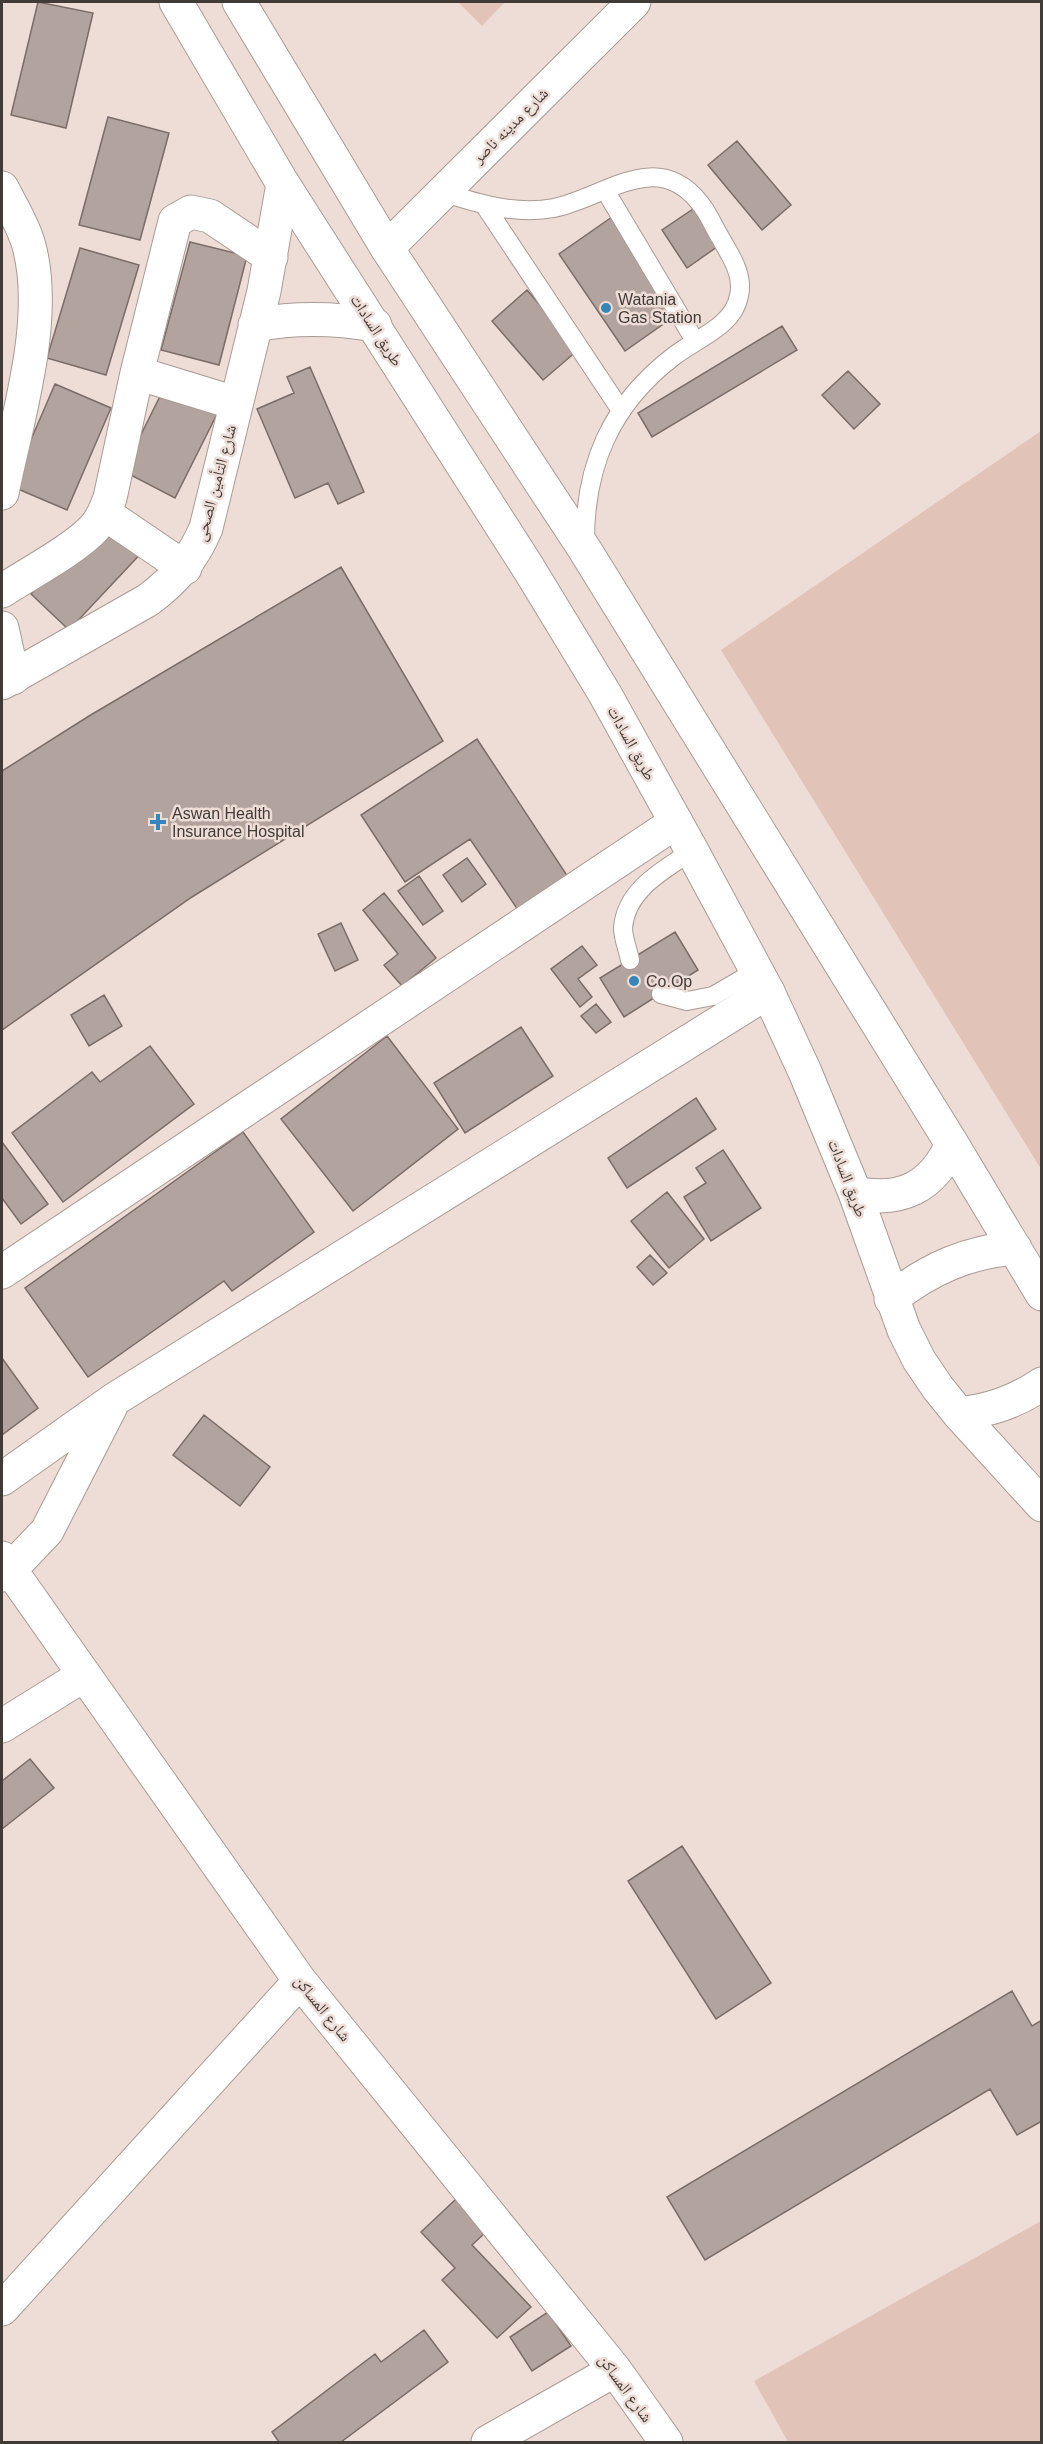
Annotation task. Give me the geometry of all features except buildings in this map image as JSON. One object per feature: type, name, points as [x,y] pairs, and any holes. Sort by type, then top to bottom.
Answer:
[{"type":"street","name":"طريق السادات","points":[[176,2],[283,184],[375,325],[605,694],[692,851],[762,981],[822,1112],[855,1193],[891,1299],[920,1360],[938,1388],[959,1414],[1041,1499]]},
{"type":"street","points":[[239,2],[387,248],[585,550],[1032,1270]]},
{"type":"street","name":"شارع مدينه ناصر","points":[[387,248],[634,2]]},
{"type":"street","name":"شارع التأمين الصحى","points":[[7,680],[148,600],[185,568],[197,549],[206,528],[255,325],[271,257],[283,184]]},
{"type":"street","points":[[2,493],[32,349],[36,283],[29,244],[5,206]]},
{"type":"street","points":[[2,591],[80,540],[94,528],[104,513],[110,498],[137,373],[175,221],[191,212],[210,216],[271,257]]},
{"type":"street","points":[[255,325],[315,318],[375,325]]},
{"type":"street","points":[[137,373],[235,403]]},
{"type":"street","points":[[104,513],[185,568]]},
{"type":"street","points":[[2,628],[7,680]]},
{"type":"street","points":[[2,1272],[676,822]]},
{"type":"street","points":[[2,1479],[115,1399],[762,981]]},
{"type":"street","points":[[855,1193],[889,1196],[905,1192],[921,1184],[945,1160],[952,1144]]},
{"type":"street","points":[[891,1299],[936,1268],[988,1251],[1032,1270]]},
{"type":"street","points":[[959,1414],[1004,1406],[1041,1384]]},
{"type":"street","points":[[4,1567],[47,1531],[87,1448],[115,1399]]},
{"type":"street","name":"شارع المساكن","points":[[4,1567],[84,1675],[300,1981],[615,2370],[666,2442]]},
{"type":"street","points":[[2,1726],[84,1675]]},
{"type":"street","points":[[2,2309],[300,1981]]},
{"type":"street","points":[[488,2442],[615,2370]]},
{"type":"lane","points":[[442,192],[485,206],[515,210],[553,208],[636,177],[651,176],[679,184],[700,203],[734,261],[738,272],[740,295],[727,319],[655,372],[620,409],[596,462],[585,520],[585,550]]},
{"type":"lane","points":[[605,190],[695,341]]},
{"type":"lane","points":[[485,206],[620,409]]},
{"type":"lane","points":[[630,960],[623,928],[631,902],[648,881],[692,851]]},
{"type":"lane","points":[[661,994],[687,1001],[713,996],[762,981]]},
{"type":"shaded area","points":[[458,2],[505,2],[482,26]]},
{"type":"shaded area","points":[[1041,431],[1041,1169],[721,650]]},
{"type":"shaded area","points":[[1041,2221],[1041,2442],[788,2442],[754,2381]]},
{"type":"place","name":"Watania Gas Station","points":[[606,308]]},
{"type":"place","name":"Aswan Health Insurance Hospital","points":[[158,822]]},
{"type":"place","name":"Co.Op","points":[[634,981]]}]
